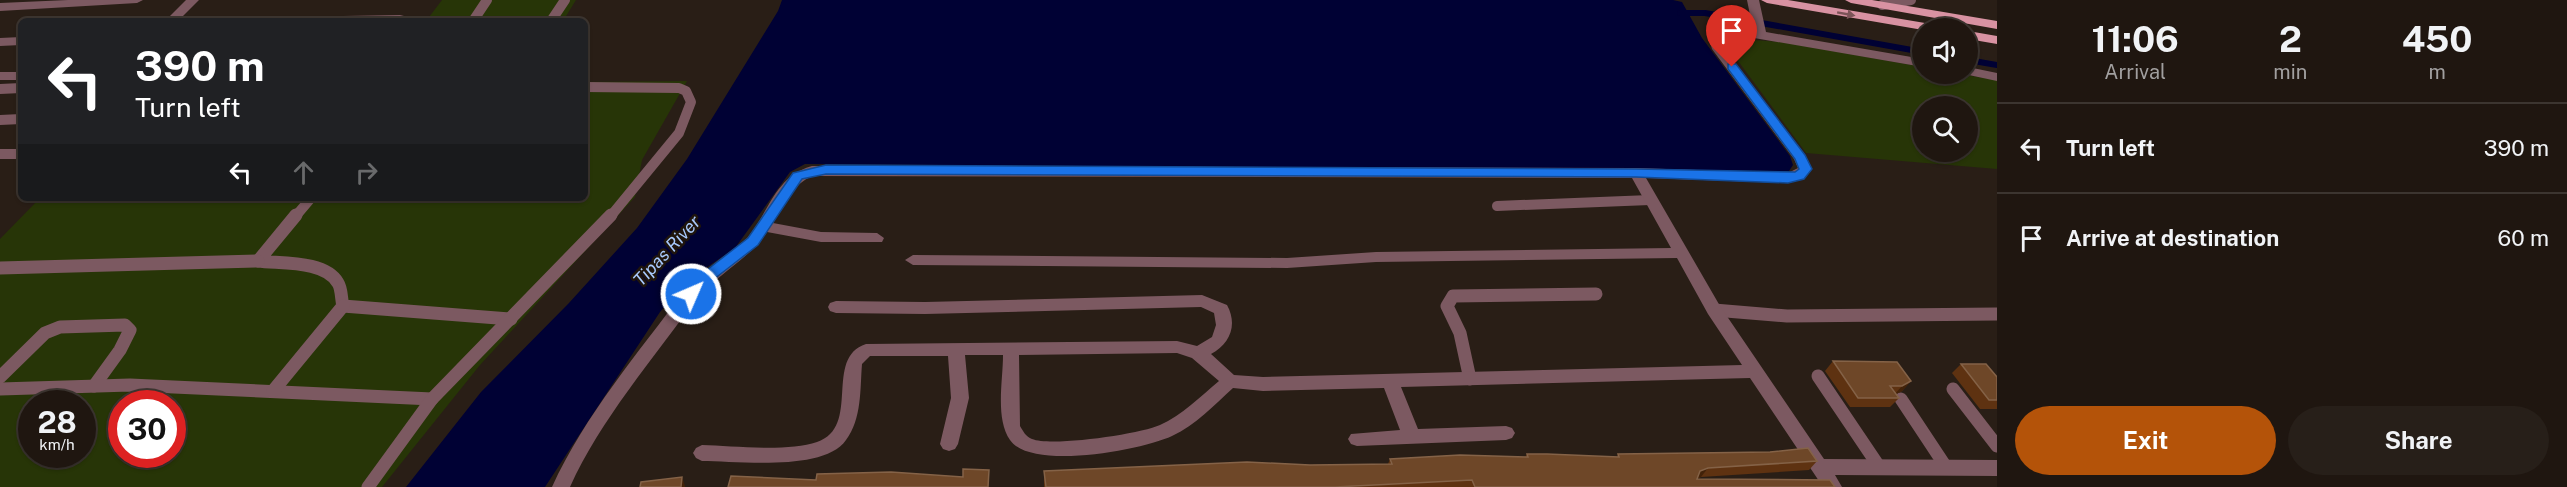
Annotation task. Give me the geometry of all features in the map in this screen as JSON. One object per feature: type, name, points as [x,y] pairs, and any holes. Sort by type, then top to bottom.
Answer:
[{"type":"main road","points":[[1767,0],[1912,25]]},
{"type":"main road","points":[[1851,0],[1997,25]]},
{"type":"main road","points":[[1978,37],[1997,40]]},
{"type":"street","points":[[0,7],[136,0]]},
{"type":"street","points":[[174,18],[193,0]]},
{"type":"street","points":[[184,18],[201,0]]},
{"type":"street","points":[[1753,2],[1759,30]]},
{"type":"street","points":[[561,487],[572,463],[604,413],[691,294],[704,279],[753,241],[798,176],[826,169],[1636,173],[1788,178],[1800,176],[1805,169],[1800,158],[1715,42],[1714,35],[1722,31],[1759,30],[1912,61]]},
{"type":"street","points":[[0,42],[18,41]]},
{"type":"street","points":[[1978,73],[1997,76]]},
{"type":"street","points":[[0,76],[18,76]]},
{"type":"street","points":[[1636,173],[1714,310],[1753,371],[1828,478]]},
{"type":"street","points":[[763,226],[821,237],[877,238]]},
{"type":"street","points":[[913,260],[1287,263],[1376,257],[1681,253]]},
{"type":"street","points":[[836,307],[925,308],[1202,302],[1221,309],[1225,335],[1221,341],[1198,353]]},
{"type":"street","points":[[1011,347],[1011,426],[1016,438],[1034,447],[1078,446],[1148,437],[1164,432],[1181,422],[1230,381]]},
{"type":"street","points":[[702,453],[821,449],[841,433],[850,406],[854,361],[866,350],[1177,347],[1198,353],[1230,381],[1263,384],[1753,371]]},
{"type":"street","points":[[949,444],[960,398],[956,350]]},
{"type":"street","points":[[1390,381],[1412,437]]},
{"type":"street","points":[[1358,439],[1506,433]]},
{"type":"street","points":[[1805,481],[1880,468],[1997,468]]},
{"type":"lane","points":[[474,18],[486,0]]},
{"type":"lane","points":[[553,18],[565,0]]},
{"type":"lane","points":[[1882,5],[1911,0]]},
{"type":"lane","points":[[368,487],[432,399],[622,204],[660,159],[679,133],[691,102],[686,91],[679,88],[588,87]]},
{"type":"lane","points":[[0,89],[18,88]]},
{"type":"lane","points":[[0,120],[18,119]]},
{"type":"lane","points":[[0,154],[18,154]]},
{"type":"lane","points":[[1497,206],[1650,200]]},
{"type":"lane","points":[[258,261],[308,201]]},
{"type":"lane","points":[[0,268],[258,261],[320,269],[338,283],[343,306]]},
{"type":"lane","points":[[1470,379],[1460,333],[1447,306],[1453,296],[1596,294]]},
{"type":"lane","points":[[343,306],[511,319]]},
{"type":"lane","points":[[273,391],[343,306]]},
{"type":"lane","points":[[1714,310],[1806,316],[1997,314]]},
{"type":"lane","points":[[0,377],[31,344],[45,333],[60,327],[125,325],[130,330],[120,350],[94,386]]},
{"type":"lane","points":[[1818,376],[1880,468]]},
{"type":"lane","points":[[0,389],[130,385],[432,399]]},
{"type":"lane","points":[[1953,389],[1997,446]]},
{"type":"lane","points":[[1901,399],[1946,467]]},
{"type":"green space","points":[[442,0],[576,0],[565,18],[428,18]]},
{"type":"green space","points":[[1728,38],[1781,42],[1912,65],[1912,84],[1978,84],[1978,77],[1997,80],[1997,169],[1913,162],[1978,162],[1978,96],[1912,96],[1912,162],[1806,153],[1724,42]]},
{"type":"green space","points":[[687,81],[642,160],[635,197],[480,365],[382,487],[0,487],[0,239],[37,201],[588,201],[588,82]]},
{"type":"water","name":"Tipas River","points":[[782,0],[1673,0],[1682,2],[1702,38],[1790,156],[1793,165],[1789,171],[805,164],[790,172],[735,248],[687,281],[660,312],[545,487],[406,487],[481,392],[569,303],[637,228],[687,159],[778,11]]},
{"type":"building","points":[[1833,361],[1897,362],[1911,381],[1902,386],[1890,386],[1899,398],[1858,398]]},
{"type":"building","points":[[1961,364],[1986,364],[1997,377],[1997,400],[1989,400]]},
{"type":"building","points":[[1808,448],[1817,461],[1708,468],[1700,471],[1697,479],[1830,480],[1835,487],[1475,487],[1472,480],[1335,487],[1046,487],[1044,471],[1247,462],[1310,465],[1392,464],[1390,459],[1460,455],[1528,457],[1527,454],[1547,454],[1619,457],[1618,454],[1770,452]]},
{"type":"building","points":[[963,469],[989,470],[988,487],[728,487],[731,476],[816,480],[817,474],[891,472],[963,477]]},
{"type":"building","points":[[682,477],[681,487],[640,487],[641,482]]},
{"type":"waterway","points":[[1680,13],[1705,13],[1912,50]]},
{"type":"waterway","points":[[1978,62],[1997,65]]},
{"type":"route","points":[[691,294],[704,279],[737,256],[753,241],[790,183],[798,176],[826,169],[1636,173],[1788,178],[1800,176],[1805,169],[1800,158],[1732,67]]}]
